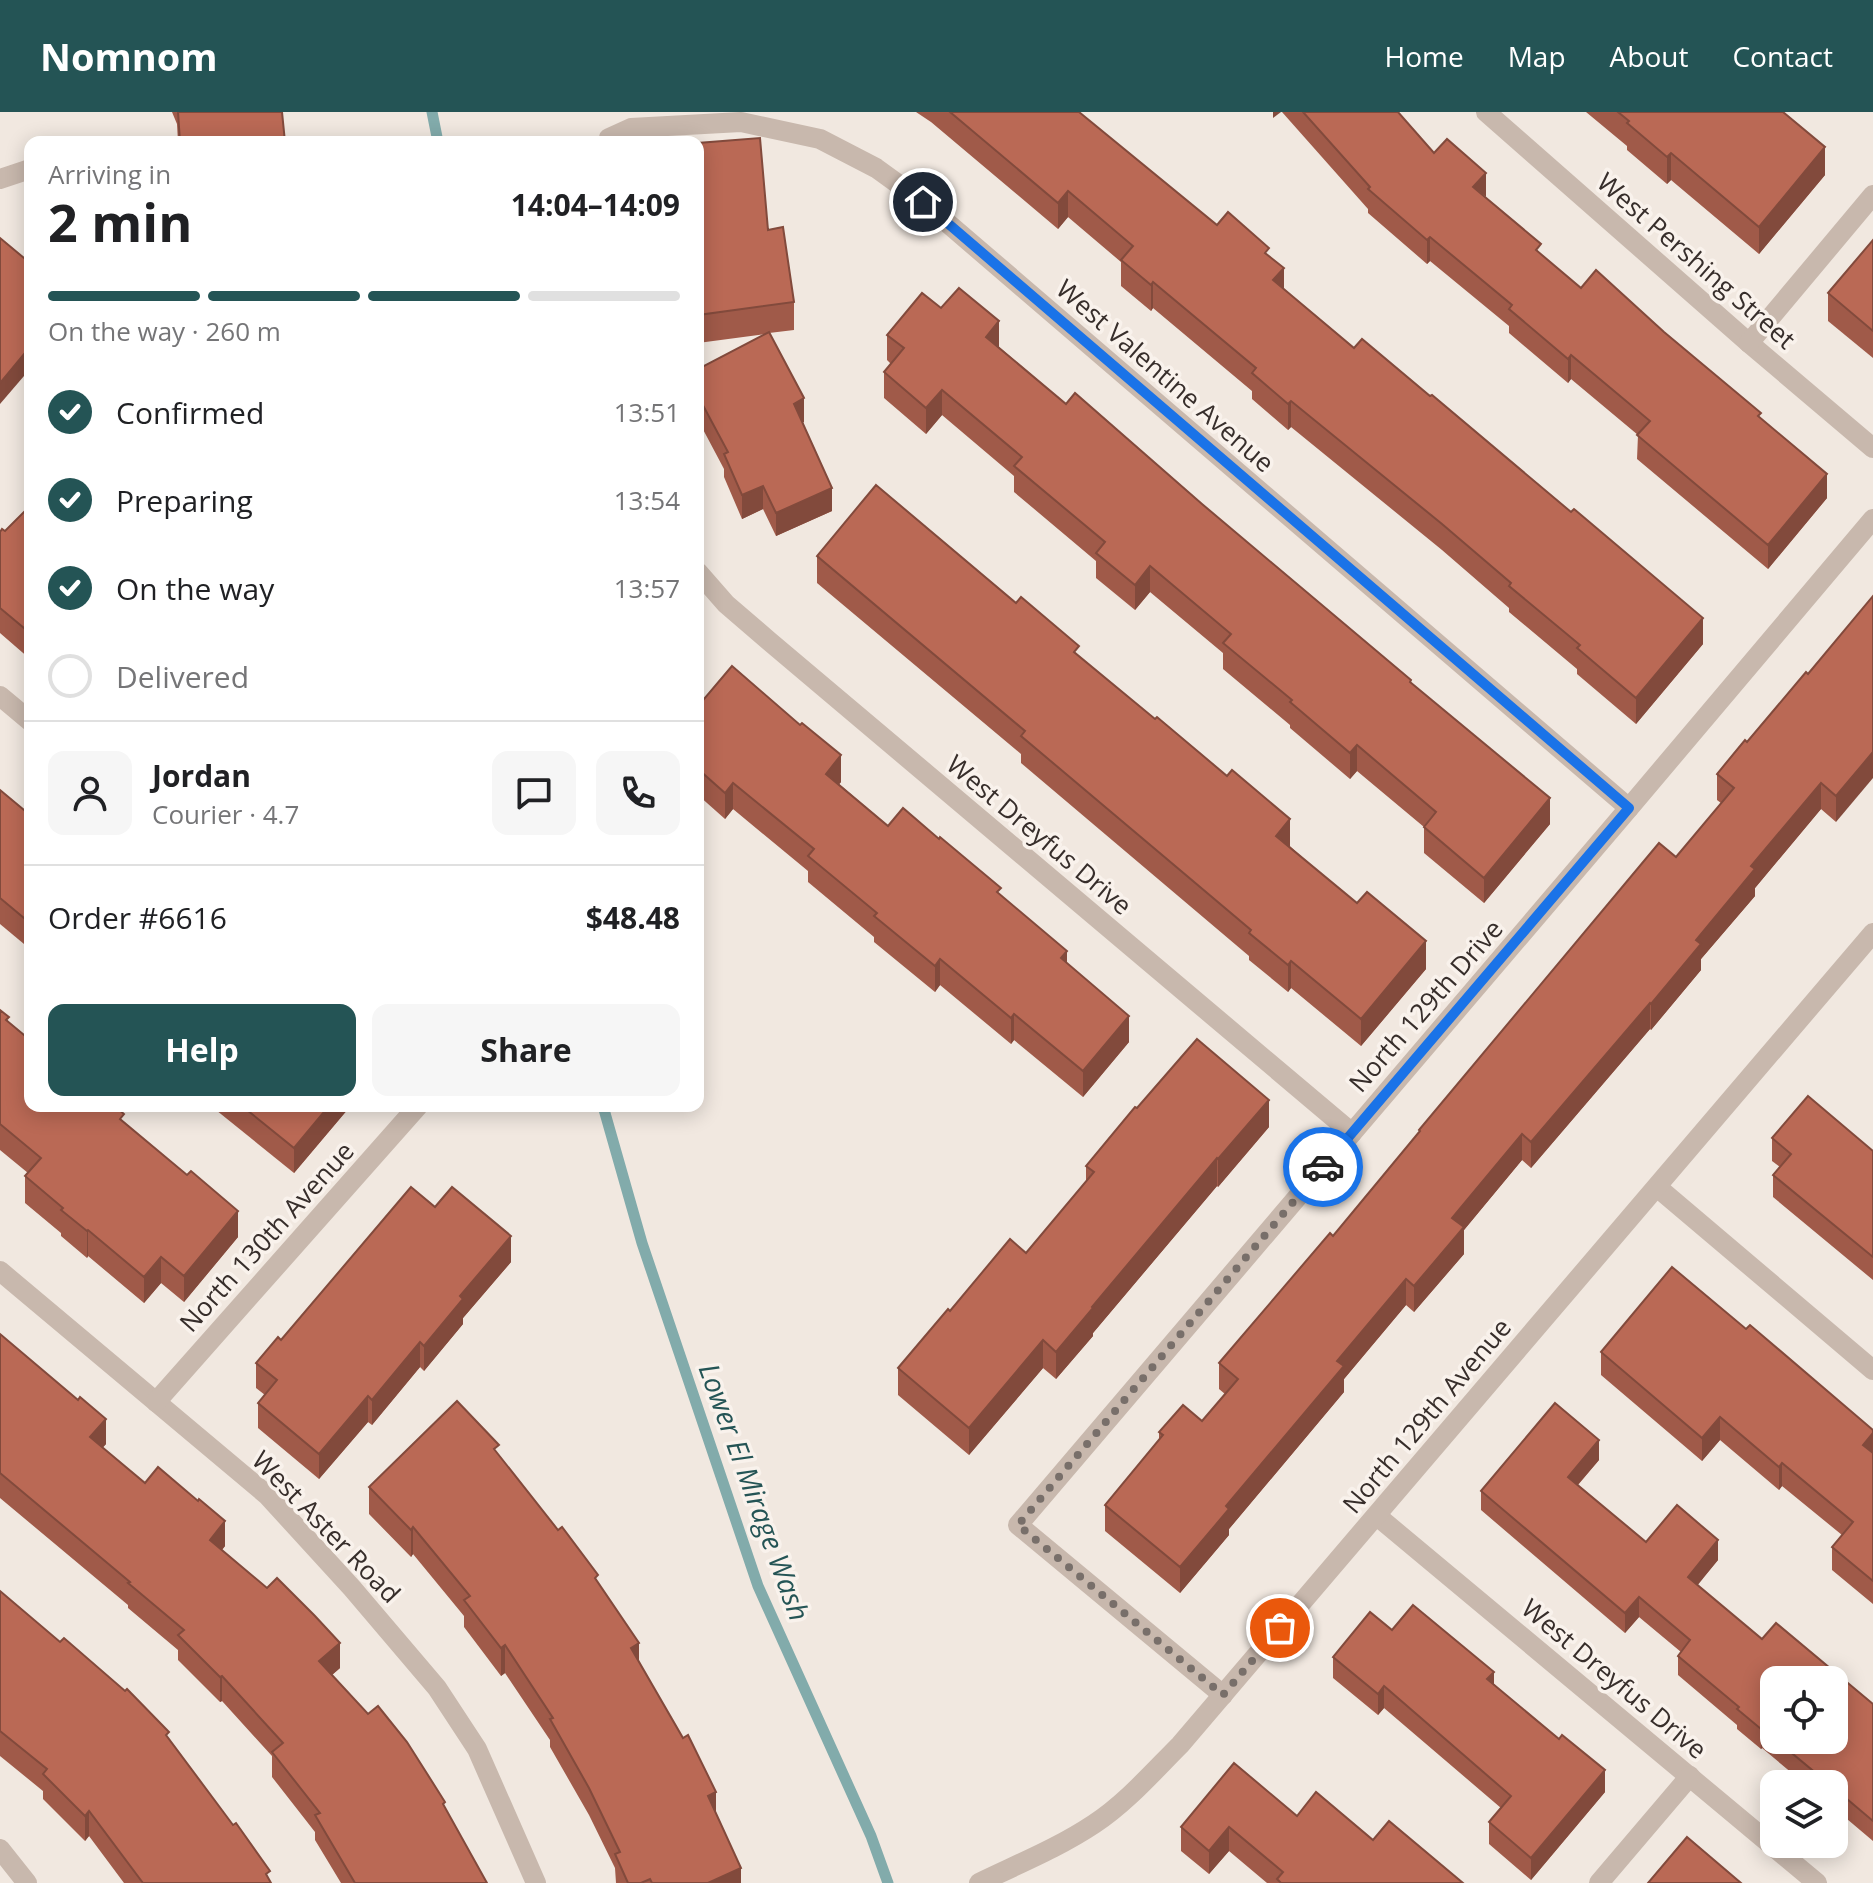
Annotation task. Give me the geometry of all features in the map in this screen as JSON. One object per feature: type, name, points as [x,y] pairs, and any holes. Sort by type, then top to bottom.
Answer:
[{"type":"street","name":"West Pershing Street","points":[[1486,112],[1873,448]]},
{"type":"street","name":"West Valentine Avenue","points":[[616,136],[631,128],[741,122],[820,139],[876,168],[935,212],[1629,808]]},
{"type":"street","points":[[0,179],[24,171]]},
{"type":"street","points":[[1749,343],[1873,195]]},
{"type":"street","name":"North 129th Drive","points":[[1223,1695],[1018,1525],[1873,519]]},
{"type":"street","name":"West Dreyfus Drive","points":[[704,579],[726,604],[769,641],[1352,1133]]},
{"type":"street","points":[[0,696],[24,716]]},
{"type":"street","name":"North 129th Avenue","points":[[979,1883],[1057,1846],[1096,1823],[1180,1745],[1873,933]]},
{"type":"street","name":"North 130th Avenue","points":[[156,1402],[413,1112]]},
{"type":"street","points":[[1657,1187],[1873,1370]]},
{"type":"street","name":"West Aster Road","points":[[0,1271],[267,1495],[352,1588],[437,1688],[477,1749],[536,1883]]},
{"type":"street","name":"West Dreyfus Drive","points":[[1377,1516],[1817,1883]]},
{"type":"street","points":[[1599,1883],[1690,1776]]},
{"type":"street","points":[[0,1849],[27,1883]]},
{"type":"building","points":[[178,112],[282,112],[284,136],[180,136]]},
{"type":"building","points":[[950,112],[1079,112],[1217,225],[1228,212],[1269,248],[1265,253],[1284,268],[1273,280],[1354,348],[1362,339],[1571,512],[1574,509],[1703,618],[1636,698],[1442,524],[1291,401],[1288,404],[1252,373],[1256,368],[1153,282],[1151,285],[1121,260],[1133,246],[1068,191],[1058,203]]},
{"type":"building","points":[[1303,112],[1398,112],[1434,153],[1447,139],[1486,173],[1473,187],[1541,244],[1536,250],[1581,288],[1596,270],[1827,474],[1768,545],[1637,435],[1650,421],[1571,355],[1568,359],[1509,309],[1512,305],[1430,237],[1427,240],[1368,189],[1370,187]]},
{"type":"building","points":[[1618,112],[1783,112],[1825,147],[1759,227],[1671,153],[1667,157]]},
{"type":"building","points":[[760,138],[768,230],[783,227],[794,302],[704,314],[704,143]]},
{"type":"building","points":[[0,238],[24,258],[24,354],[0,383]]},
{"type":"building","points":[[1873,240],[1873,331],[1828,293]]},
{"type":"building","points":[[959,288],[999,321],[986,337],[1066,404],[1075,393],[1410,682],[1550,798],[1484,878],[1424,827],[1436,812],[1357,745],[1350,753],[1290,702],[1292,700],[1223,643],[1231,634],[1150,566],[1135,585],[1096,553],[1105,542],[1014,466],[1022,457],[942,390],[926,408],[884,372],[904,348],[887,335],[922,293],[941,308]]},
{"type":"building","points":[[769,332],[804,398],[794,404],[832,488],[776,513],[763,486],[742,495],[724,454],[728,452],[704,407],[704,366]]},
{"type":"building","points":[[876,485],[1016,603],[1021,597],[1079,646],[1074,652],[1155,719],[1157,717],[1227,776],[1232,770],[1290,819],[1276,836],[1357,903],[1367,892],[1426,941],[1361,1019],[1291,961],[1288,965],[1249,933],[1251,930],[1021,736],[1025,731],[817,556]]},
{"type":"building","points":[[24,512],[24,628],[0,608],[0,532],[2,529],[5,531]]},
{"type":"building","points":[[1873,596],[1873,752],[1836,796],[1821,783],[1751,866],[1755,869],[1696,940],[1701,944],[1651,1004],[1531,1142],[1522,1134],[1452,1218],[1464,1227],[1414,1286],[1406,1279],[1337,1361],[1344,1366],[1226,1506],[1229,1509],[1180,1567],[1105,1505],[1163,1435],[1159,1432],[1183,1405],[1202,1421],[1238,1379],[1219,1363],[1330,1233],[1333,1236],[1659,843],[1676,857],[1734,788],[1717,774],[1806,672],[1808,674]]},
{"type":"building","points":[[732,666],[800,725],[802,723],[841,755],[826,774],[888,826],[903,808],[1001,888],[997,892],[1067,951],[1061,958],[1129,1016],[1083,1071],[1014,1014],[1011,1018],[940,959],[935,966],[874,916],[877,913],[808,856],[814,849],[733,783],[725,793],[704,774],[704,699]]},
{"type":"building","points":[[0,790],[24,810],[24,918],[0,898]]},
{"type":"building","points":[[0,1010],[9,1017],[6,1020],[24,1035],[24,1112],[122,1112],[124,1114],[120,1119],[187,1175],[191,1171],[238,1211],[184,1276],[161,1257],[144,1277],[61,1210],[63,1208],[25,1176],[41,1158],[0,1124]]},
{"type":"building","points":[[1197,1039],[1269,1100],[1056,1352],[1043,1340],[969,1428],[898,1368],[1010,1239],[1026,1253],[1094,1172],[1086,1166]]},
{"type":"building","points":[[1808,1096],[1873,1151],[1873,1257],[1773,1175],[1791,1154],[1772,1138]]},
{"type":"building","points":[[249,1112],[324,1112],[294,1148]]},
{"type":"building","points":[[411,1187],[435,1207],[452,1187],[511,1236],[460,1296],[463,1299],[424,1346],[420,1342],[372,1400],[368,1396],[319,1454],[258,1403],[277,1380],[256,1363],[278,1337],[281,1340]]},
{"type":"building","points":[[1672,1267],[1746,1329],[1750,1325],[1873,1430],[1863,1445],[1873,1453],[1873,1581],[1832,1547],[1853,1522],[1782,1463],[1779,1467],[1720,1417],[1702,1438],[1601,1352]]},
{"type":"building","points":[[0,1334],[78,1400],[80,1397],[106,1419],[90,1437],[145,1483],[158,1467],[199,1499],[225,1521],[210,1540],[267,1588],[277,1578],[340,1643],[319,1661],[368,1714],[378,1706],[407,1742],[445,1802],[443,1804],[487,1883],[355,1883],[315,1815],[320,1813],[272,1752],[283,1743],[222,1676],[178,1635],[184,1630],[0,1473]]},
{"type":"building","points":[[457,1401],[499,1445],[494,1449],[558,1530],[562,1527],[598,1575],[595,1578],[639,1643],[631,1648],[683,1738],[688,1735],[716,1792],[708,1796],[741,1868],[708,1883],[652,1883],[650,1879],[628,1883],[615,1854],[620,1852],[550,1719],[553,1718],[505,1645],[501,1648],[464,1600],[470,1596],[413,1527],[411,1530],[369,1487]]},
{"type":"building","points":[[1555,1403],[1599,1440],[1568,1477],[1646,1542],[1677,1505],[1718,1540],[1688,1577],[1762,1639],[1776,1623],[1827,1666],[1760,1666],[1760,1728],[1678,1656],[1690,1640],[1639,1597],[1625,1613],[1481,1491]]},
{"type":"building","points":[[0,1591],[60,1642],[64,1638],[125,1691],[127,1689],[169,1732],[166,1735],[270,1871],[266,1874],[271,1883],[143,1883],[89,1811],[85,1816],[43,1774],[47,1769],[0,1731]]},
{"type":"building","points":[[1413,1605],[1494,1672],[1487,1679],[1559,1739],[1562,1735],[1605,1770],[1531,1858],[1489,1822],[1511,1796],[1384,1686],[1378,1694],[1333,1657],[1370,1612],[1392,1630]]},
{"type":"building","points":[[1848,1683],[1873,1704],[1873,1821],[1848,1800],[1848,1770],[1812,1770],[1793,1754],[1848,1754]]},
{"type":"building","points":[[1234,1763],[1297,1816],[1316,1792],[1373,1840],[1389,1821],[1463,1883],[1281,1883],[1277,1879],[1283,1872],[1229,1827],[1209,1851],[1181,1827]]},
{"type":"building","points":[[1687,1837],[1741,1883],[1648,1883]]},
{"type":"waterway","name":"Lower El Mirage Wash","points":[[432,112],[437,136]]},
{"type":"waterway","name":"Lower El Mirage Wash","points":[[605,1112],[642,1243],[758,1586],[871,1836],[888,1883]]},
{"type":"way so far","points":[[1280,1628],[1223,1695],[1018,1525],[1323,1167]]},
{"type":"route","points":[[923,202],[1629,808],[1323,1167]]}]
